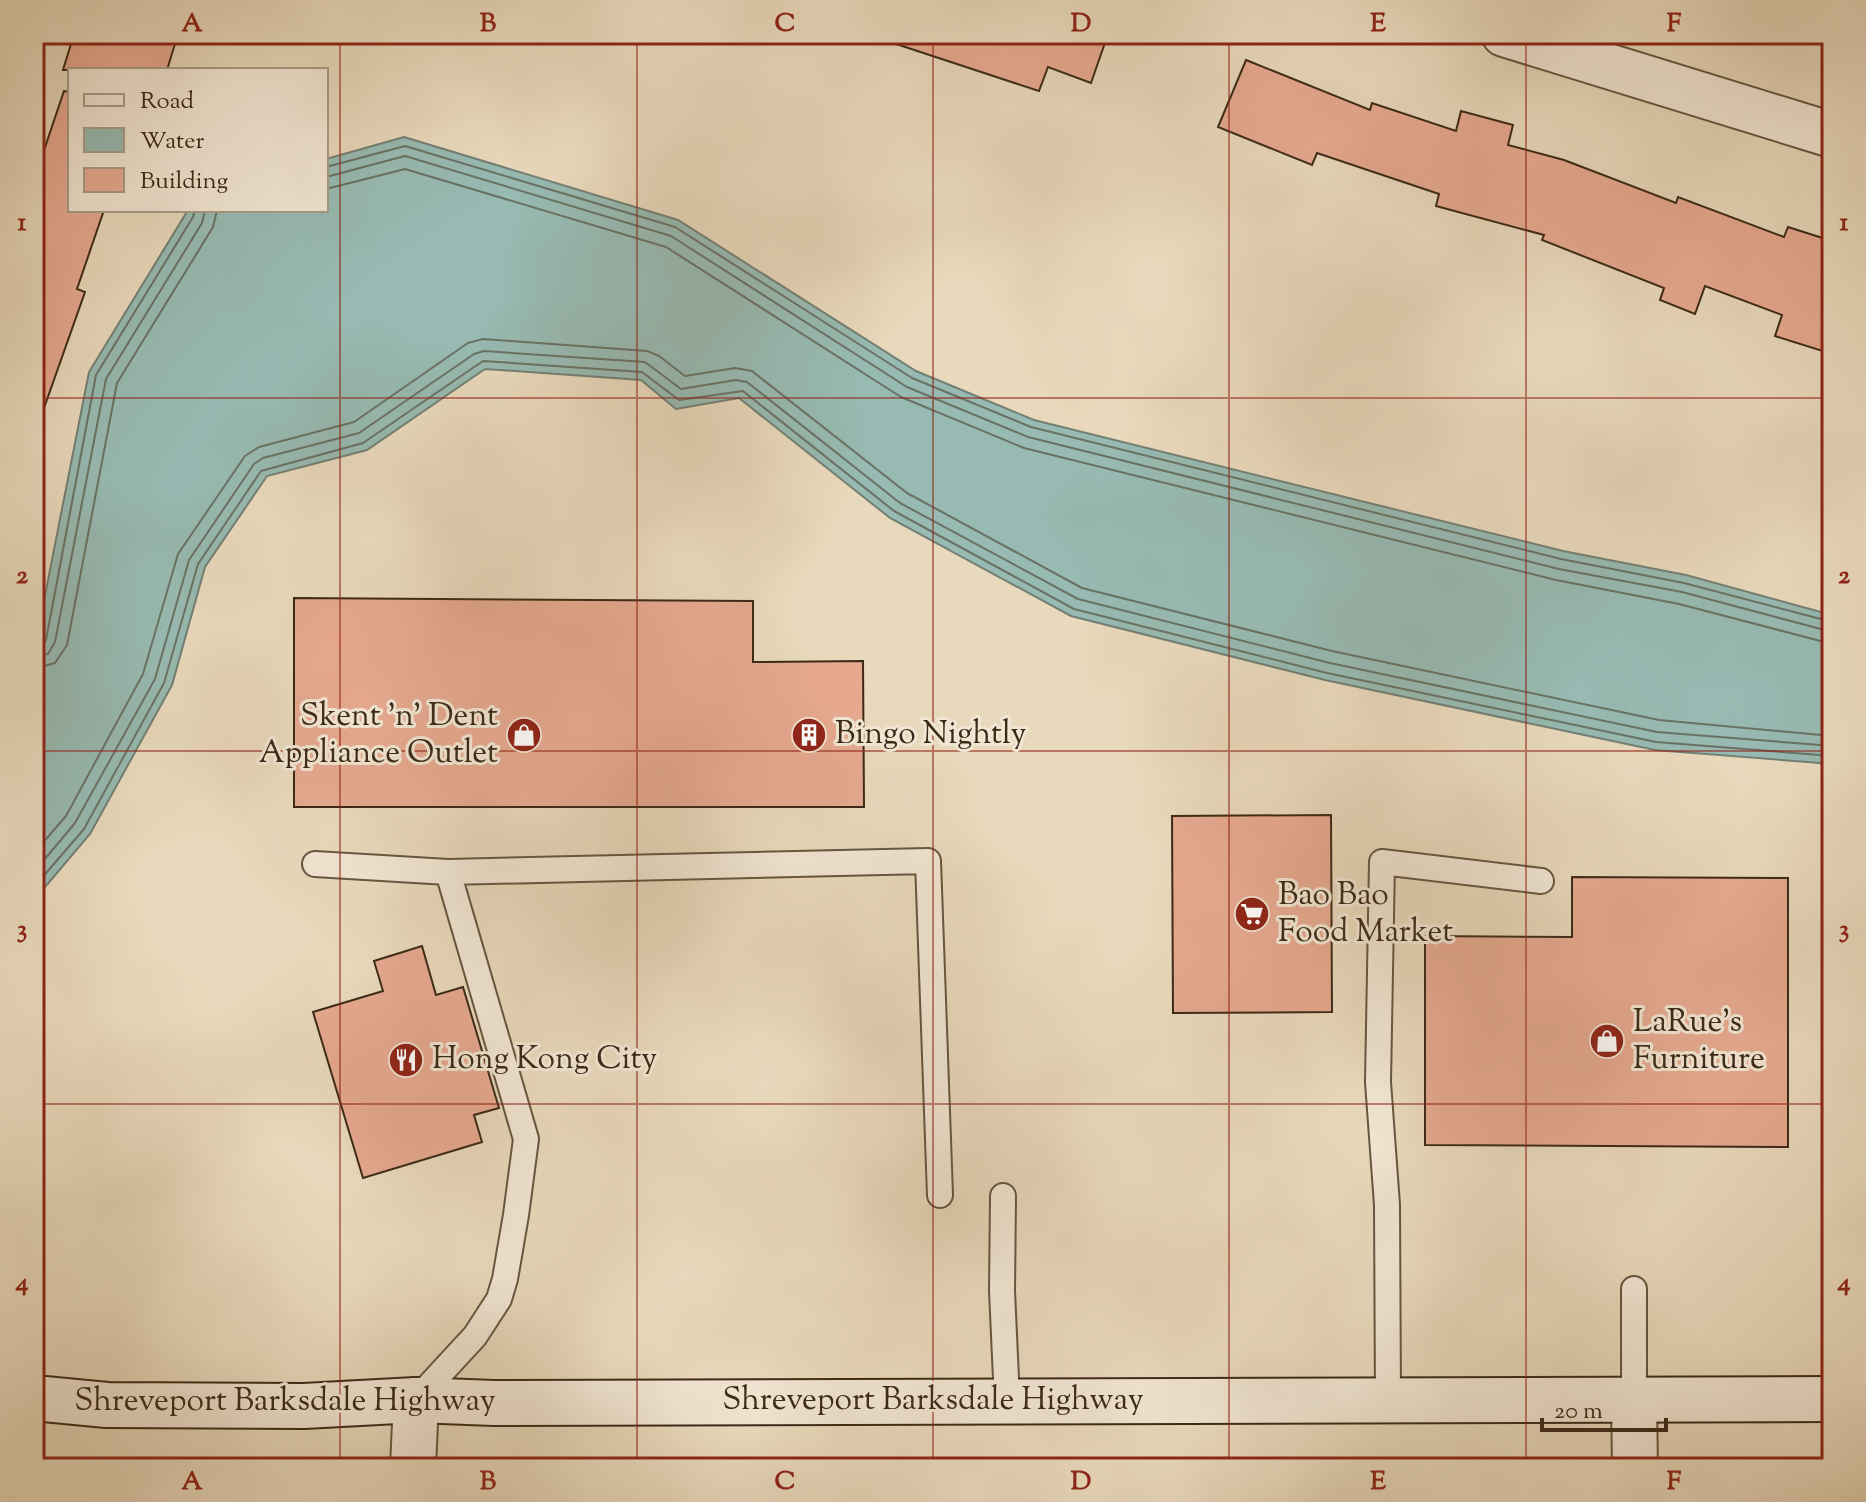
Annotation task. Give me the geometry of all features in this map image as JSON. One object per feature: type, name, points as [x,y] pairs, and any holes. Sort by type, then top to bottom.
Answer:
[{"type":"main road","points":[[1504,34],[1832,135]]},
{"type":"main road","name":"Shreveport Barksdale Highway","points":[[34,1398],[107,1405],[304,1406],[416,1400],[494,1403],[1832,1399]]},
{"type":"main road","points":[[413,1468],[416,1400]]},
{"type":"main road","points":[[1634,1401],[1635,1468]]},
{"type":"lane","points":[[315,864],[448,872],[928,861],[940,1195]]},
{"type":"lane","points":[[1388,1399],[1387,1205],[1378,1082],[1382,862],[1541,881]]},
{"type":"lane","points":[[416,1400],[475,1336],[499,1299],[516,1215],[526,1139],[448,872]]},
{"type":"lane","points":[[1003,1196],[1002,1291],[1007,1401]]},
{"type":"lane","points":[[1634,1289],[1634,1401]]},
{"type":"water","points":[[404,137],[678,220],[916,371],[1034,420],[1563,551],[1686,575],[1832,615],[1832,774],[1820,763],[1655,750],[1325,680],[1071,616],[890,518],[739,398],[676,409],[641,380],[485,369],[367,450],[267,476],[205,567],[172,685],[90,834],[34,900],[34,651],[89,372],[187,212],[328,212],[328,158]]},
{"type":"building","points":[[74,34],[178,34],[168,68],[63,70]]},
{"type":"building","points":[[888,34],[1108,34],[1091,83],[1048,67],[1039,91],[887,41]]},
{"type":"building","points":[[1246,60],[1370,110],[1372,103],[1456,131],[1461,111],[1513,125],[1508,145],[1564,160],[1676,203],[1678,197],[1784,237],[1788,227],[1832,241],[1832,354],[1775,336],[1782,315],[1705,286],[1695,314],[1660,300],[1664,288],[1542,240],[1544,235],[1436,206],[1439,194],[1317,153],[1312,165],[1218,127]]},
{"type":"building","points":[[64,91],[68,92],[68,212],[103,212],[77,289],[85,292],[39,422],[34,421],[34,180]]},
{"type":"building","name":"Skent 'n' Dent Appliance Outlet","points":[[294,598],[753,601],[753,662],[863,661],[864,807],[294,807]]},
{"type":"building","name":"Bao Bao Food Market","points":[[1331,815],[1332,1012],[1173,1013],[1172,816]]},
{"type":"building","name":"LaRue's Furniture","points":[[1572,877],[1788,878],[1788,1147],[1425,1145],[1425,936],[1572,937]]},
{"type":"building","name":"Hong Kong City","points":[[422,946],[436,995],[463,987],[499,1108],[474,1115],[482,1142],[363,1178],[313,1012],[383,991],[374,961]]},
{"type":"place","name":"Skent 'n' Dent Appliance Outlet","points":[[524,735]]},
{"type":"place","name":"Bingo Nightly","points":[[809,735]]},
{"type":"place","name":"Bao Bao Food Market","points":[[1252,914]]},
{"type":"place","name":"LaRue's Furniture","points":[[1607,1041]]},
{"type":"place","name":"Hong Kong City","points":[[406,1060]]}]
